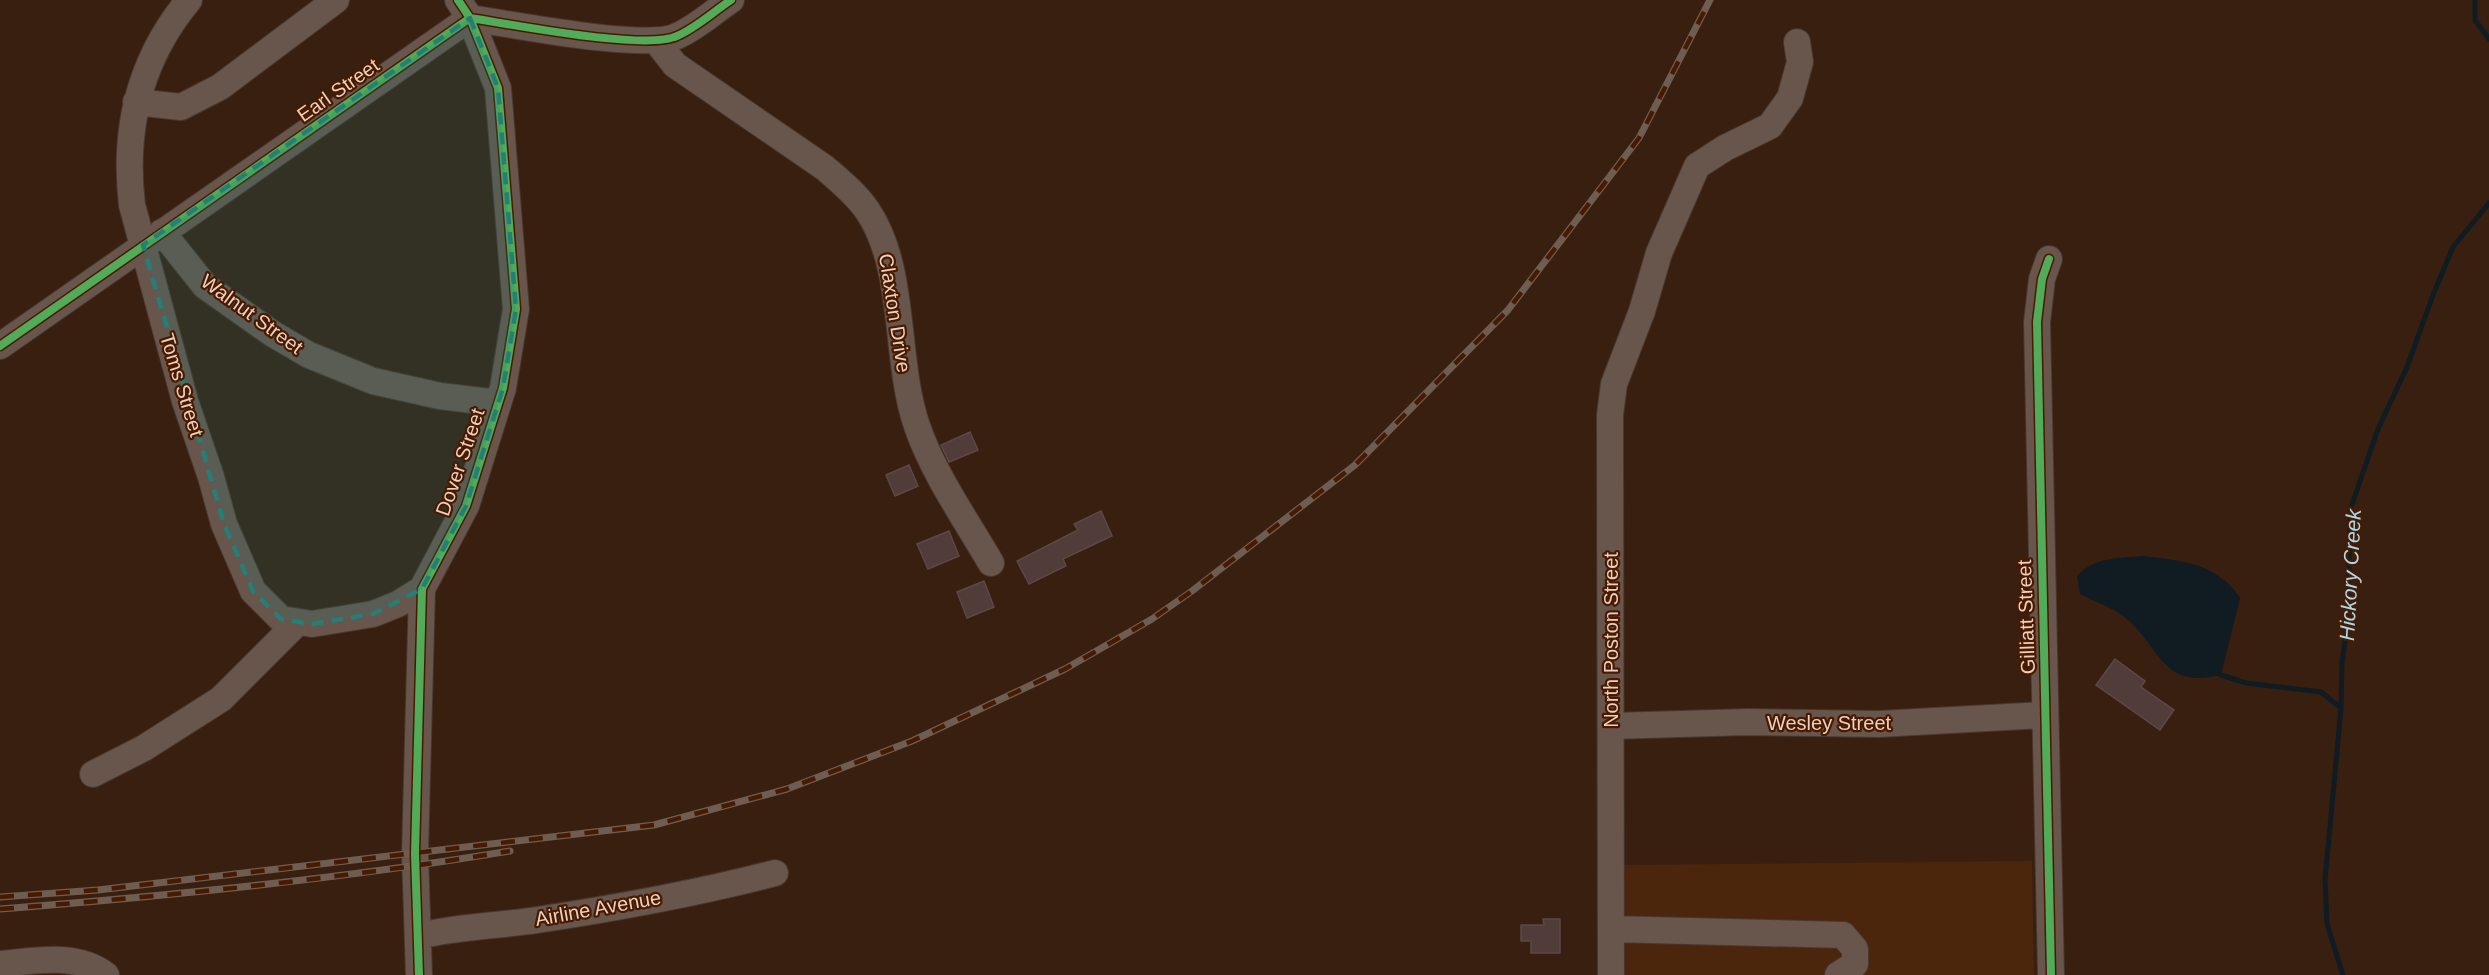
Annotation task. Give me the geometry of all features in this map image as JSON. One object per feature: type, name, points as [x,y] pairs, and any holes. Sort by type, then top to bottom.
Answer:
[{"type":"street","name":"Toms Street","points":[[189,0],[162,38],[144,74],[136,102],[129,152],[129,178],[132,205],[153,239],[185,400],[224,524],[253,591],[281,619],[312,624],[373,614],[398,604],[422,589]]},
{"type":"street","points":[[136,102],[181,107],[220,87],[336,0]]},
{"type":"street","points":[[464,9],[596,36],[657,42],[676,37],[730,0]]},
{"type":"street","name":"Earl Street","points":[[0,346],[153,239],[464,9]]},
{"type":"street","name":"Dover Street","points":[[419,975],[415,854],[422,589],[466,506],[503,388],[516,309],[498,88],[464,9]]},
{"type":"street","name":"Claxton Drive","points":[[657,42],[675,65],[825,168],[851,191],[867,210],[880,236],[894,285],[903,365],[917,427],[942,478],[991,563]]},
{"type":"street","name":"North Poston Street","points":[[1611,975],[1610,415],[1614,384],[1642,311],[1659,253],[1697,166],[1725,148],[1770,126],[1790,98],[1800,62],[1797,42]]},
{"type":"street","name":"Walnut Street","points":[[153,239],[205,286],[273,334],[309,355],[373,381],[441,396],[498,403]]},
{"type":"street","name":"Gilliatt Street","points":[[2049,259],[2042,279],[2037,322],[2051,975]]},
{"type":"street","points":[[93,774],[144,748],[221,699],[298,622]]},
{"type":"street","name":"Wesley Street","points":[[1612,726],[1748,722],[1879,724],[2045,715]]},
{"type":"street","name":"Airline Avenue","points":[[419,936],[443,930],[496,926],[594,912],[728,886],[775,873]]},
{"type":"street","points":[[1611,929],[1843,936],[1855,949],[1855,964],[1838,975]]},
{"type":"street","points":[[0,964],[48,960],[86,963],[106,975]]},
{"type":"highlighted area","points":[[470,18],[498,88],[516,309],[503,388],[466,506],[422,589],[373,614],[312,624],[281,619],[253,591],[224,524],[143,245]]},
{"type":"shaded area","points":[[2144,556],[2185,562],[2210,571],[2231,586],[2240,598],[2221,675],[2202,678],[2187,677],[2175,672],[2124,617],[2080,594],[2077,576],[2091,565],[2117,558]]},
{"type":"shaded area","points":[[2032,861],[2034,975],[1624,975],[1622,865]]},
{"type":"building","points":[[970,432],[978,450],[949,462],[941,445]]},
{"type":"building","points":[[909,465],[918,486],[895,496],[886,475]]},
{"type":"building","points":[[1101,511],[1112,536],[1063,559],[1066,566],[1029,584],[1017,561],[1078,530],[1074,524]]},
{"type":"building","points":[[949,531],[959,556],[928,569],[917,544]]},
{"type":"building","points":[[984,581],[994,607],[967,618],[957,592]]},
{"type":"building","points":[[2115,659],[2145,681],[2141,687],[2174,710],[2160,730],[2096,685]]},
{"type":"building","points":[[1543,919],[1560,919],[1560,953],[1531,953],[1531,941],[1521,941],[1521,925],[1544,925]]},
{"type":"waterway","name":"Hickory Creek","points":[[2475,0],[2475,20],[2489,39]]},
{"type":"waterway","name":"Hickory Creek","points":[[2343,975],[2327,924],[2325,880],[2341,708],[2342,663],[2348,619],[2350,510],[2378,429],[2407,367],[2453,247],[2489,203]]},
{"type":"waterway","points":[[2221,675],[2246,683],[2321,692],[2341,708]]},
{"type":"railway","points":[[0,897],[98,890],[654,825],[787,789],[912,741],[1065,669],[1152,619],[1192,591],[1355,465],[1508,310],[1639,138],[1710,0]]},
{"type":"railway","points":[[0,909],[255,886],[510,851]]},
{"type":"cycle path","points":[[419,975],[415,854],[422,589],[466,506],[503,388],[516,309],[498,88],[470,18],[458,0]]},
{"type":"cycle path","points":[[0,346],[470,18],[577,35],[661,40],[684,33],[731,0]]},
{"type":"cycle path","points":[[2049,259],[2042,279],[2037,322],[2051,975]]}]
